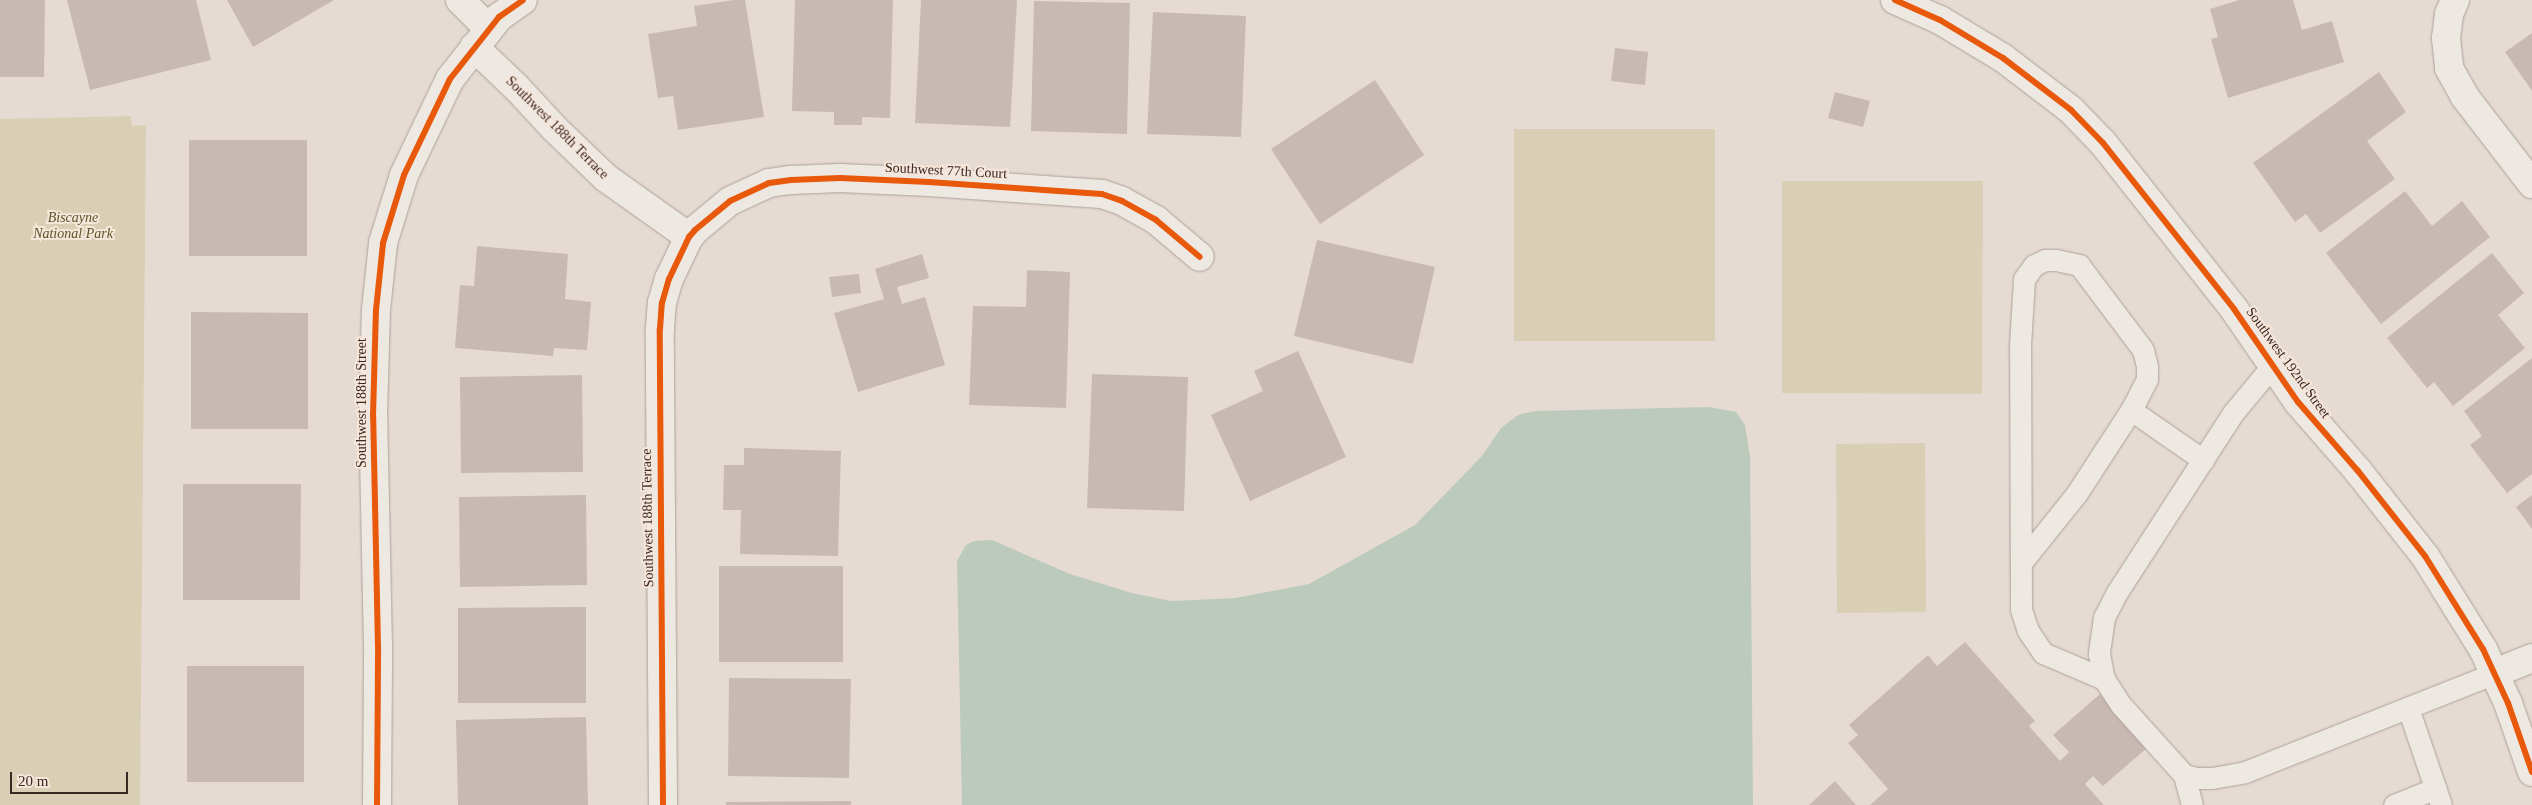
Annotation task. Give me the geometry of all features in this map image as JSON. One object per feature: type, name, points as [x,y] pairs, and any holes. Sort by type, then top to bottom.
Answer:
[{"type":"street","name":"Southwest 188th Terrace","points":[[460,0],[482,38],[516,87],[554,128],[606,178],[689,237],[674,264],[665,292],[659,345],[663,805]]},
{"type":"street","name":"Southwest 188th Street","points":[[377,805],[378,647],[373,416],[378,285],[384,243],[404,175],[450,79],[499,17],[523,0]]},
{"type":"street","name":"Southwest 192nd Street","points":[[1895,0],[1961,31],[2003,58],[2071,110],[2103,143],[2228,302],[2298,402],[2358,471],[2425,556],[2461,611],[2495,673],[2508,703],[2532,772]]},
{"type":"street","points":[[2452,7],[2446,48],[2449,68],[2457,86],[2532,184]]},
{"type":"street","name":"Southwest 77th Court","points":[[689,237],[720,208],[756,187],[792,180],[864,179],[1102,194],[1122,201],[1156,220],[1200,257]]},
{"type":"street","points":[[2495,673],[2532,658]]},
{"type":"lane","points":[[2021,563],[2077,493],[2131,410],[2147,379],[2147,366],[2143,350],[2079,265],[2056,260],[2045,260],[2034,265],[2024,279],[2020,345],[2021,563],[2022,616],[2028,631],[2043,653],[2104,679]]},
{"type":"lane","points":[[2192,805],[2184,775],[2143,732],[2104,679],[2099,654],[2104,617],[2117,592],[2233,413],[2272,366]]},
{"type":"lane","points":[[2131,410],[2202,460]]},
{"type":"lane","points":[[2184,775],[2197,778],[2245,772],[2495,673]]},
{"type":"lane","points":[[2394,805],[2439,797],[2408,708]]},
{"type":"green space","name":"Biscayne National Park","points":[[131,116],[132,126],[146,125],[140,805],[0,805],[0,119]]},
{"type":"green space","points":[[1514,129],[1715,129],[1715,341],[1514,341]]},
{"type":"green space","points":[[1782,181],[1983,181],[1982,394],[1782,393]]},
{"type":"green space","points":[[1925,443],[1926,612],[1837,613],[1836,444]]},
{"type":"shaded area","points":[[1709,407],[1736,412],[1745,425],[1750,457],[1753,805],[962,805],[957,561],[966,545],[974,541],[992,540],[1070,574],[1132,593],[1171,601],[1236,598],[1309,584],[1415,525],[1482,456],[1501,428],[1518,415],[1535,411]]},
{"type":"building","points":[[0,0],[45,0],[44,77],[0,77]]},
{"type":"building","points":[[67,0],[196,0],[211,60],[90,90]]},
{"type":"building","points":[[227,0],[334,0],[253,47]]},
{"type":"building","points":[[745,0],[764,117],[678,130],[673,96],[658,98],[648,34],[697,26],[694,6]]},
{"type":"building","points":[[795,0],[893,0],[890,118],[862,117],[862,125],[834,125],[834,112],[792,111]]},
{"type":"building","points":[[921,0],[1017,0],[1010,127],[915,123]]},
{"type":"building","points":[[2239,0],[2293,0],[2302,30],[2332,21],[2344,62],[2228,98],[2211,39],[2218,37],[2210,9]]},
{"type":"building","points":[[1034,1],[1130,3],[1127,134],[1031,131]]},
{"type":"building","points":[[1153,12],[1246,16],[1241,137],[1147,134]]},
{"type":"building","points":[[2532,33],[2532,91],[2505,52]]},
{"type":"building","points":[[1615,48],[1648,52],[1645,85],[1611,81]]},
{"type":"building","points":[[2379,72],[2406,112],[2367,141],[2395,179],[2320,233],[2306,214],[2295,222],[2253,163]]},
{"type":"building","points":[[1375,80],[1424,155],[1320,224],[1271,149]]},
{"type":"building","points":[[1835,92],[1870,101],[1863,127],[1828,118]]},
{"type":"building","points":[[189,140],[307,140],[307,256],[189,256]]},
{"type":"building","points":[[2405,191],[2432,226],[2462,201],[2490,237],[2381,324],[2326,253]]},
{"type":"building","points":[[1317,240],[1435,267],[1413,364],[1294,336]]},
{"type":"building","points":[[477,246],[568,254],[565,299],[591,302],[587,350],[554,348],[553,356],[455,348],[460,285],[474,286]]},
{"type":"building","points":[[2492,253],[2524,293],[2498,315],[2525,348],[2453,406],[2434,382],[2427,388],[2387,338]]},
{"type":"building","points":[[922,254],[929,278],[897,287],[902,304],[925,297],[945,365],[858,392],[834,313],[884,299],[875,269]]},
{"type":"building","points":[[1027,270],[1070,272],[1066,408],[969,405],[973,306],[1026,307]]},
{"type":"building","points":[[859,274],[861,293],[832,297],[829,277]]},
{"type":"building","points":[[191,312],[308,313],[308,429],[191,429]]},
{"type":"building","points":[[1298,351],[1346,457],[1250,501],[1211,415],[1263,391],[1254,371]]},
{"type":"building","points":[[2532,358],[2532,474],[2507,493],[2470,445],[2482,436],[2464,411]]},
{"type":"building","points":[[1092,374],[1188,377],[1184,511],[1087,508]]},
{"type":"building","points":[[582,375],[583,472],[461,473],[460,377]]},
{"type":"building","points":[[744,448],[841,451],[838,556],[740,554],[741,510],[723,510],[724,465],[744,465]]},
{"type":"building","points":[[183,484],[301,484],[300,600],[183,600]]},
{"type":"building","points":[[586,495],[587,585],[460,587],[459,497]]},
{"type":"building","points":[[2532,495],[2532,529],[2516,507]]},
{"type":"building","points":[[719,566],[843,566],[843,662],[719,662]]},
{"type":"building","points":[[586,607],[586,703],[458,703],[458,608]]},
{"type":"building","points":[[1965,642],[2035,721],[2029,726],[2060,761],[2069,752],[2053,735],[2100,694],[2147,748],[2103,786],[2093,776],[2085,784],[2104,805],[1870,805],[1888,789],[1848,743],[1858,735],[1849,725],[1928,655],[1937,666]]},
{"type":"building","points":[[187,666],[304,666],[304,782],[187,782]]},
{"type":"building","points":[[729,678],[851,679],[849,778],[728,776]]},
{"type":"building","points":[[586,717],[588,805],[458,805],[456,720]]},
{"type":"building","points":[[1835,781],[1856,805],[1809,805]]},
{"type":"building","points":[[851,801],[851,805],[726,805],[726,802]]},
{"type":"cycle path","points":[[377,805],[378,647],[373,416],[376,310],[383,243],[404,175],[450,79],[499,17],[523,0]]},
{"type":"cycle path","points":[[1895,0],[1940,20],[2003,58],[2071,110],[2103,143],[2234,309],[2298,402],[2358,471],[2425,556],[2483,649],[2508,703],[2532,772]]},
{"type":"cycle path","points":[[663,805],[660,329],[662,303],[669,279],[689,237],[695,230],[730,201],[769,183],[840,178],[929,182],[1102,194],[1122,201],[1156,220],[1200,257]]}]
